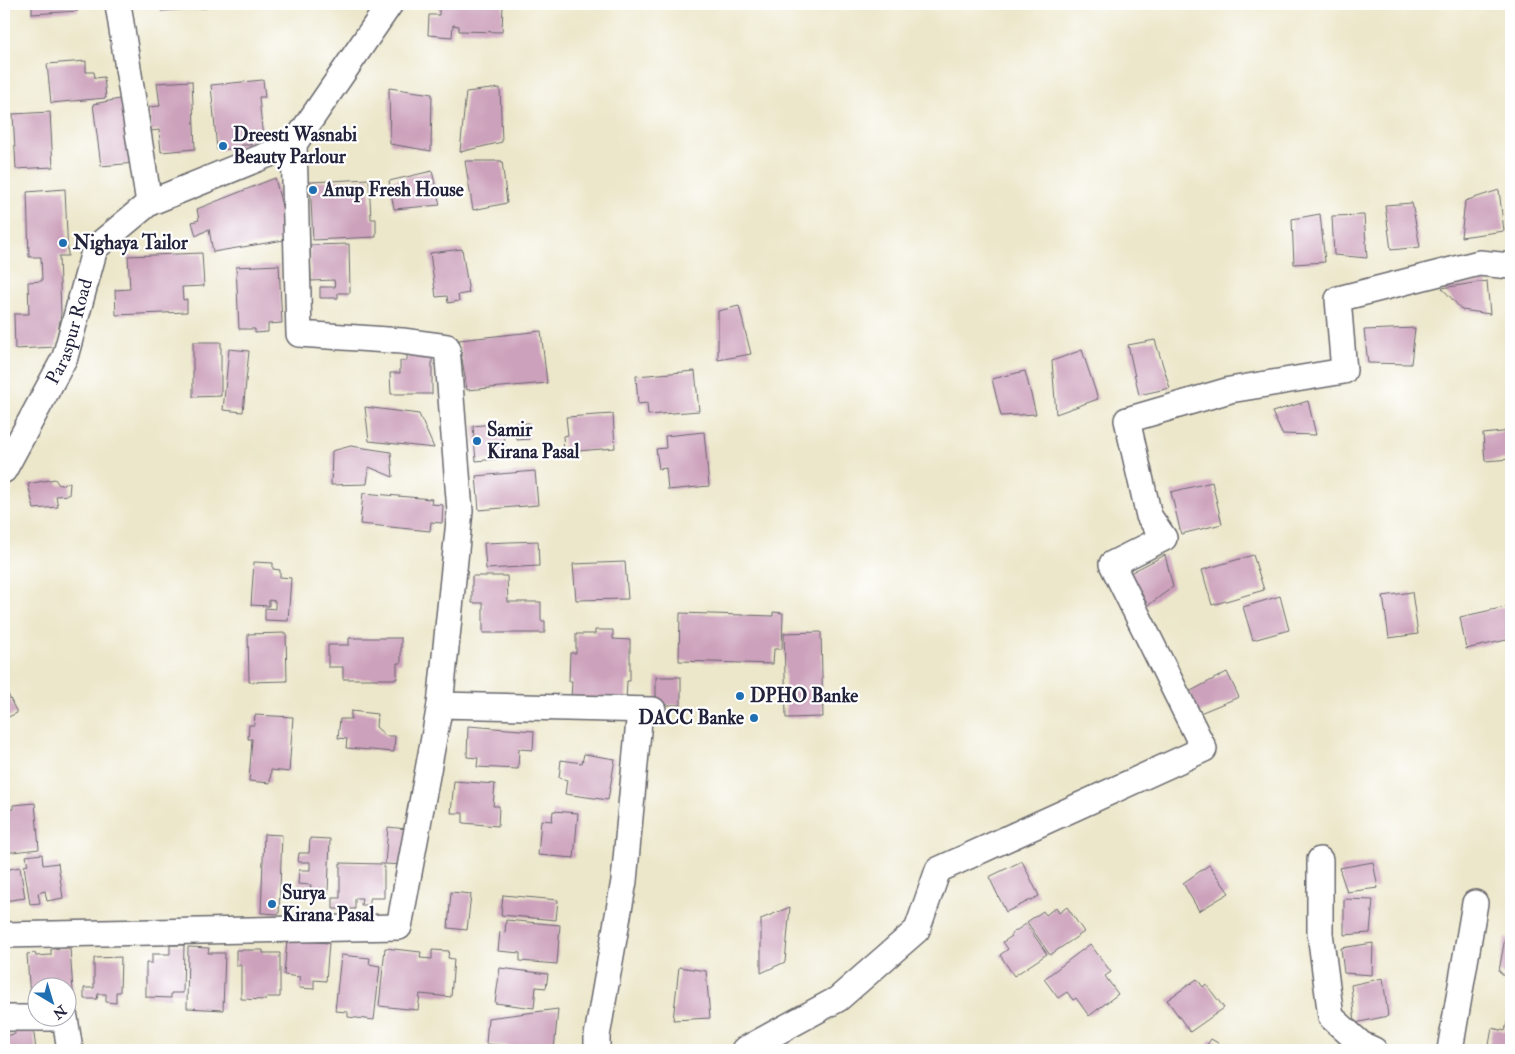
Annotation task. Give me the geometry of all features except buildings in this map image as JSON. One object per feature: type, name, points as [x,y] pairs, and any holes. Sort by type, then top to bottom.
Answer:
[{"type":"street","points":[[118,4],[149,203]]},
{"type":"street","points":[[4,935],[399,927],[440,705],[460,511],[447,347],[402,341],[299,334],[294,144],[390,4]]},
{"type":"street","name":"Paraspur Road","points":[[4,470],[65,357],[94,248],[149,203],[294,144]]},
{"type":"street","points":[[744,1050],[838,999],[916,930],[938,870],[1204,749],[1112,564],[1164,538],[1149,516],[1127,420],[1230,390],[1344,371],[1338,299],[1479,262],[1511,266]]},
{"type":"street","points":[[440,705],[646,710],[624,881],[597,1036],[597,1050]]},
{"type":"street","points":[[1320,860],[1320,933],[1331,1017],[1361,1044],[1374,1050]]},
{"type":"street","points":[[1450,1050],[1474,903]]},
{"type":"street","points":[[4,1018],[65,1018],[70,1050]]},
{"type":"place","name":"Dreesti Wasnabi Beauty Parlour","points":[[223,146]]},
{"type":"place","name":"Anup Fresh House","points":[[313,190]]},
{"type":"place","name":"Nighaya Tailor","points":[[63,243]]},
{"type":"place","name":"Samir Kirana Pasal","points":[[477,441]]},
{"type":"place","name":"DPHO Banke","points":[[740,696]]},
{"type":"place","name":"DACC Banke","points":[[754,718]]},
{"type":"place","name":"Surya Kirana Pasal","points":[[272,904]]}]
